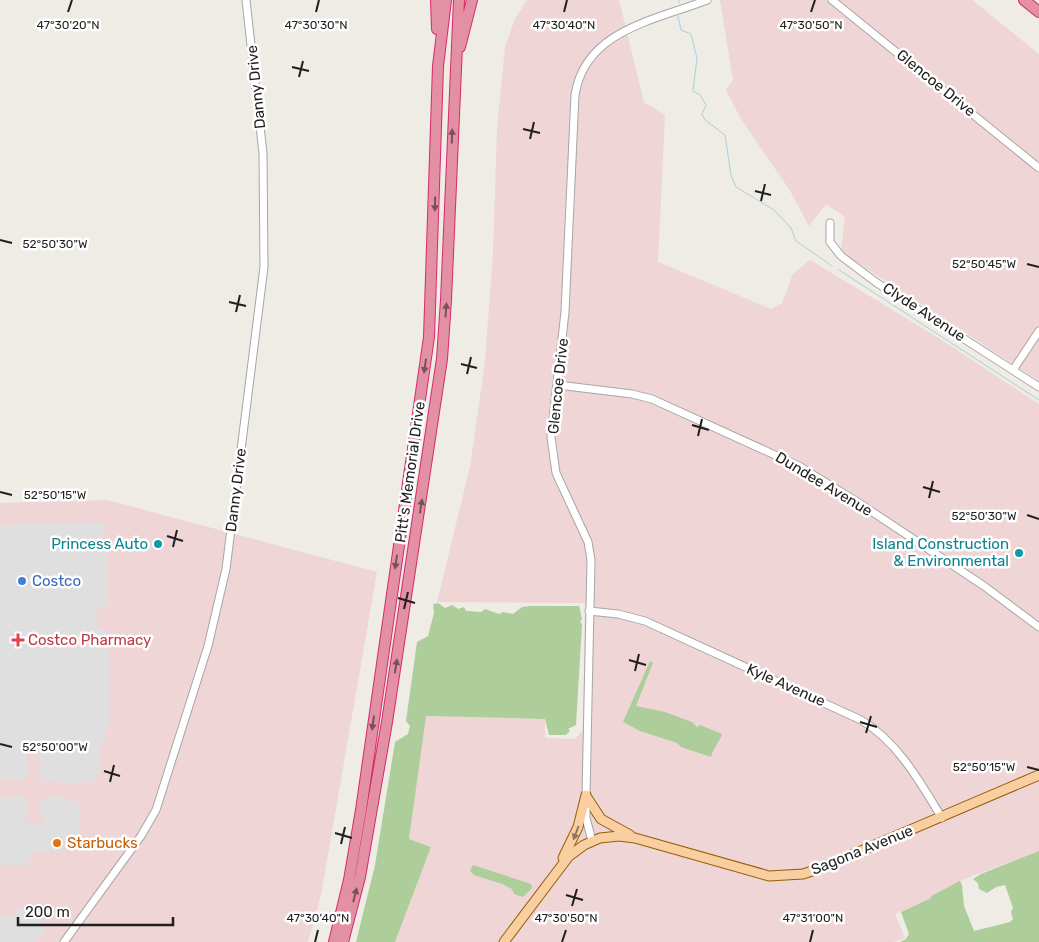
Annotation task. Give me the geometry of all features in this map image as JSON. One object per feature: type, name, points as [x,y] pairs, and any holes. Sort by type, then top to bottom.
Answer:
[{"type":"highway","points":[[436,0],[438,66]]},
{"type":"highway","name":"Pitt's Memorial Drive","points":[[334,942],[349,880],[359,819],[429,337],[438,66],[446,0]]},
{"type":"highway","name":"Pitt's Memorial Drive","points":[[343,942],[360,877],[386,732],[442,359],[459,0]]},
{"type":"highway","points":[[454,90],[462,37],[472,0]]},
{"type":"highway","points":[[1024,0],[1039,12]]},
{"type":"main road","name":"Sagona Avenue","points":[[592,841],[614,836],[635,838],[752,873],[786,876],[821,868],[1039,775]]},
{"type":"main road","points":[[586,795],[601,819],[635,838]]},
{"type":"main road","points":[[559,868],[578,827],[586,795]]},
{"type":"main road","points":[[504,942],[559,868],[573,853],[592,841]]},
{"type":"street","name":"Danny Drive","points":[[64,942],[141,836],[156,810],[208,646],[226,569],[264,267],[263,153],[246,0]]},
{"type":"street","name":"Glencoe Drive","points":[[592,841],[586,818],[590,550],[554,465],[552,437],[566,305],[574,106],[579,78],[594,53],[615,36],[707,0]]},
{"type":"street","name":"Glencoe Drive","points":[[832,0],[1039,168]]},
{"type":"street","name":"Clyde Avenue","points":[[830,223],[830,242],[838,254],[877,282],[1039,387]]},
{"type":"street","points":[[1013,370],[1039,331]]},
{"type":"street","name":"Dundee Avenue","points":[[558,385],[632,394],[652,399],[783,458],[849,496],[984,586],[1039,626]]},
{"type":"street","name":"Kyle Avenue","points":[[589,611],[618,614],[645,621],[861,720],[881,734],[903,758],[942,818]]},
{"type":"shaded area","points":[[527,0],[619,0],[644,102],[665,115],[658,262],[771,309],[782,303],[793,274],[810,260],[937,337],[1039,404],[1039,851],[967,878],[931,896],[931,898],[895,914],[905,938],[894,942],[395,942],[431,847],[409,839],[425,716],[545,719],[545,738],[575,739],[583,730],[585,603],[437,602],[470,467],[485,362],[493,253],[497,129],[505,47],[515,19]]},
{"type":"shaded area","points":[[720,0],[972,0],[1039,54],[1039,381],[841,252],[845,217],[826,204],[809,226],[789,189],[741,119],[726,90],[733,80]]},
{"type":"shaded area","points":[[107,500],[377,572],[321,895],[308,942],[0,942],[0,503]]},
{"type":"shaded area","points":[[101,522],[101,524],[105,524],[106,533],[102,534],[102,549],[106,549],[108,605],[102,606],[102,609],[98,609],[96,606],[97,628],[103,628],[103,632],[108,632],[110,730],[105,730],[106,741],[95,743],[100,744],[100,773],[96,773],[96,782],[57,783],[56,779],[52,779],[52,782],[44,782],[44,778],[39,778],[38,743],[42,741],[24,741],[24,743],[27,743],[28,777],[24,777],[24,780],[0,780],[0,745],[5,744],[5,741],[0,741],[0,525]]},
{"type":"shaded area","points":[[24,796],[24,801],[28,801],[28,819],[24,819],[24,824],[45,823],[45,819],[41,819],[40,801],[45,801],[45,797],[65,796],[66,800],[77,801],[79,805],[79,844],[66,844],[66,848],[62,851],[32,852],[32,860],[28,860],[28,865],[0,866],[0,797]]},
{"type":"shaded area","points":[[32,903],[46,932],[34,942],[0,942],[0,917],[6,915],[13,918],[17,916],[15,910]]},
{"type":"green space","points":[[438,603],[445,608],[452,605],[458,609],[464,607],[466,611],[481,612],[485,609],[499,614],[503,612],[513,614],[522,607],[530,606],[579,606],[582,619],[580,622],[582,624],[576,725],[568,729],[570,731],[566,735],[549,735],[545,719],[426,716],[409,839],[431,847],[395,942],[356,942],[375,865],[395,742],[408,734],[410,726],[406,721],[417,642],[428,636],[434,613],[433,604]]},
{"type":"green space","points":[[650,661],[653,663],[636,706],[665,712],[692,722],[697,727],[700,725],[722,734],[711,757],[640,731],[623,722]]},
{"type":"green space","points":[[1039,851],[1039,942],[900,942],[906,939],[909,934],[901,912],[931,898],[931,896],[960,881],[964,906],[974,931],[1010,922],[1013,919],[1011,912],[1013,908],[1005,885],[996,887],[987,893],[979,889],[978,883],[973,879]]},
{"type":"green space","points":[[473,865],[531,884],[532,888],[523,897],[514,894],[512,889],[502,884],[474,875],[470,871]]},
{"type":"waterway","points":[[678,16],[681,30],[691,34],[697,58],[693,91],[700,95],[706,105],[702,114],[705,120],[725,135],[731,175],[736,187],[774,210],[791,228],[796,241],[832,266]]},
{"type":"waterway","points":[[839,270],[1039,400]]},
{"type":"place","name":"Princess Auto","points":[[158,544]]},
{"type":"place","name":"Island Construction & Environmental","points":[[1019,553]]},
{"type":"place","name":"Costco","points":[[22,581]]},
{"type":"place","name":"Costco Pharmacy","points":[[18,640]]},
{"type":"place","name":"Starbucks","points":[[57,843]]}]
